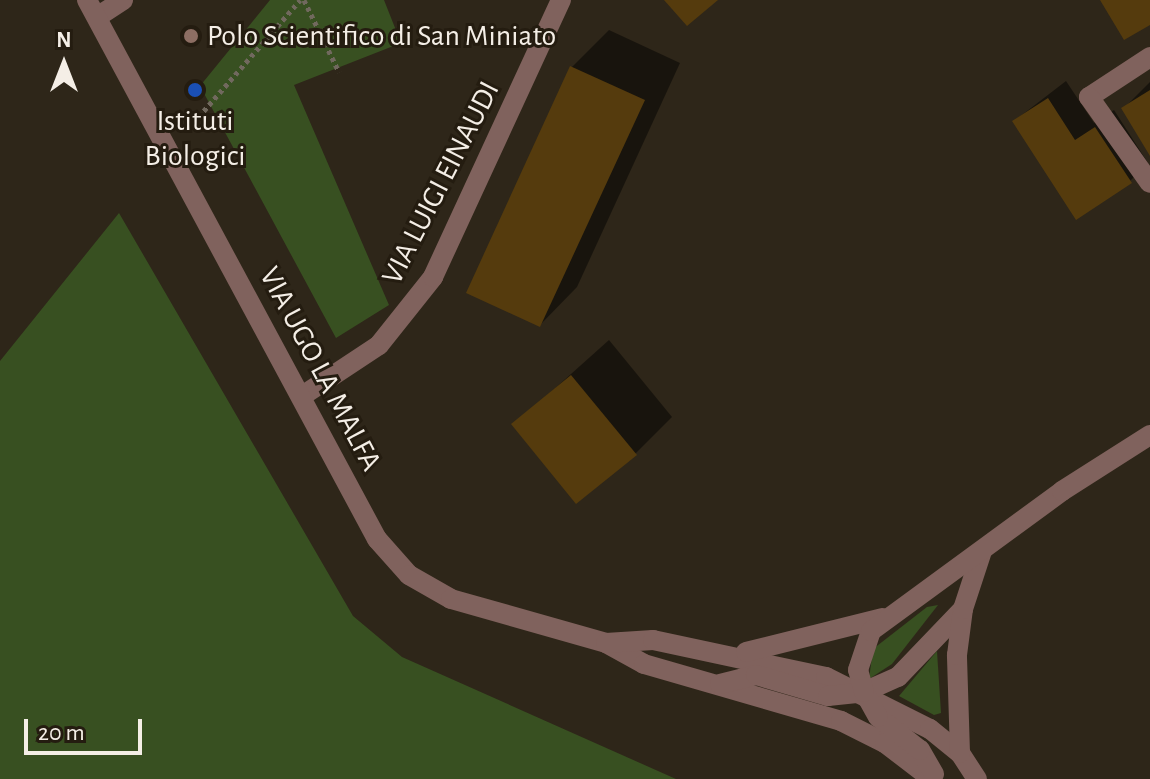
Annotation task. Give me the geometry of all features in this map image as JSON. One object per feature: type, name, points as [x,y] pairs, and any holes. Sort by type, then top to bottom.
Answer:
[{"type":"street","points":[[92,8],[123,0]]},
{"type":"street","name":"VIA LUIGI EINAUDI","points":[[302,396],[379,345],[433,277],[561,0]]},
{"type":"street","name":"VIA UGO LA MALFA","points":[[92,8],[377,539],[409,575],[451,599],[606,643],[644,664],[720,684],[851,726],[934,779]]},
{"type":"street","points":[[1150,57],[1089,97],[1150,183]]},
{"type":"street","points":[[735,654],[882,618],[1150,435]]},
{"type":"street","points":[[960,753],[955,675],[963,609],[982,551]]},
{"type":"street","points":[[720,684],[756,675],[828,696],[864,692],[898,677],[963,609]]},
{"type":"street","points":[[882,618],[860,657],[864,692],[878,717],[920,750],[934,779]]},
{"type":"street","name":"VIA UGO LA MALFA","points":[[606,643],[653,640],[735,654],[790,665],[864,692],[914,718],[960,753],[977,779]]},
{"type":"path","points":[[169,151],[302,0],[339,72]]},
{"type":"green space","points":[[270,0],[384,0],[401,43],[294,85],[389,305],[336,338],[200,86]]},
{"type":"green space","points":[[119,213],[353,616],[402,657],[676,779],[0,779],[0,361]]},
{"type":"green space","points":[[938,605],[892,664],[869,679],[873,649],[927,607]]},
{"type":"green space","points":[[937,651],[941,713],[934,715],[899,696]]},
{"type":"building","points":[[664,0],[718,0],[687,26]]},
{"type":"building","points":[[1100,0],[1150,0],[1150,25],[1124,40]]},
{"type":"building","points":[[570,66],[645,100],[540,327],[466,293]]},
{"type":"building","points":[[1150,90],[1150,156],[1121,108]]},
{"type":"building","points":[[1048,98],[1075,140],[1095,127],[1132,183],[1076,220],[1012,121]]},
{"type":"building","points":[[571,375],[637,455],[576,504],[511,424]]},
{"type":"place","name":"Polo Scientifico di San Miniato","points":[[191,36]]},
{"type":"place","name":"Istituti Biologici","points":[[195,90]]}]
